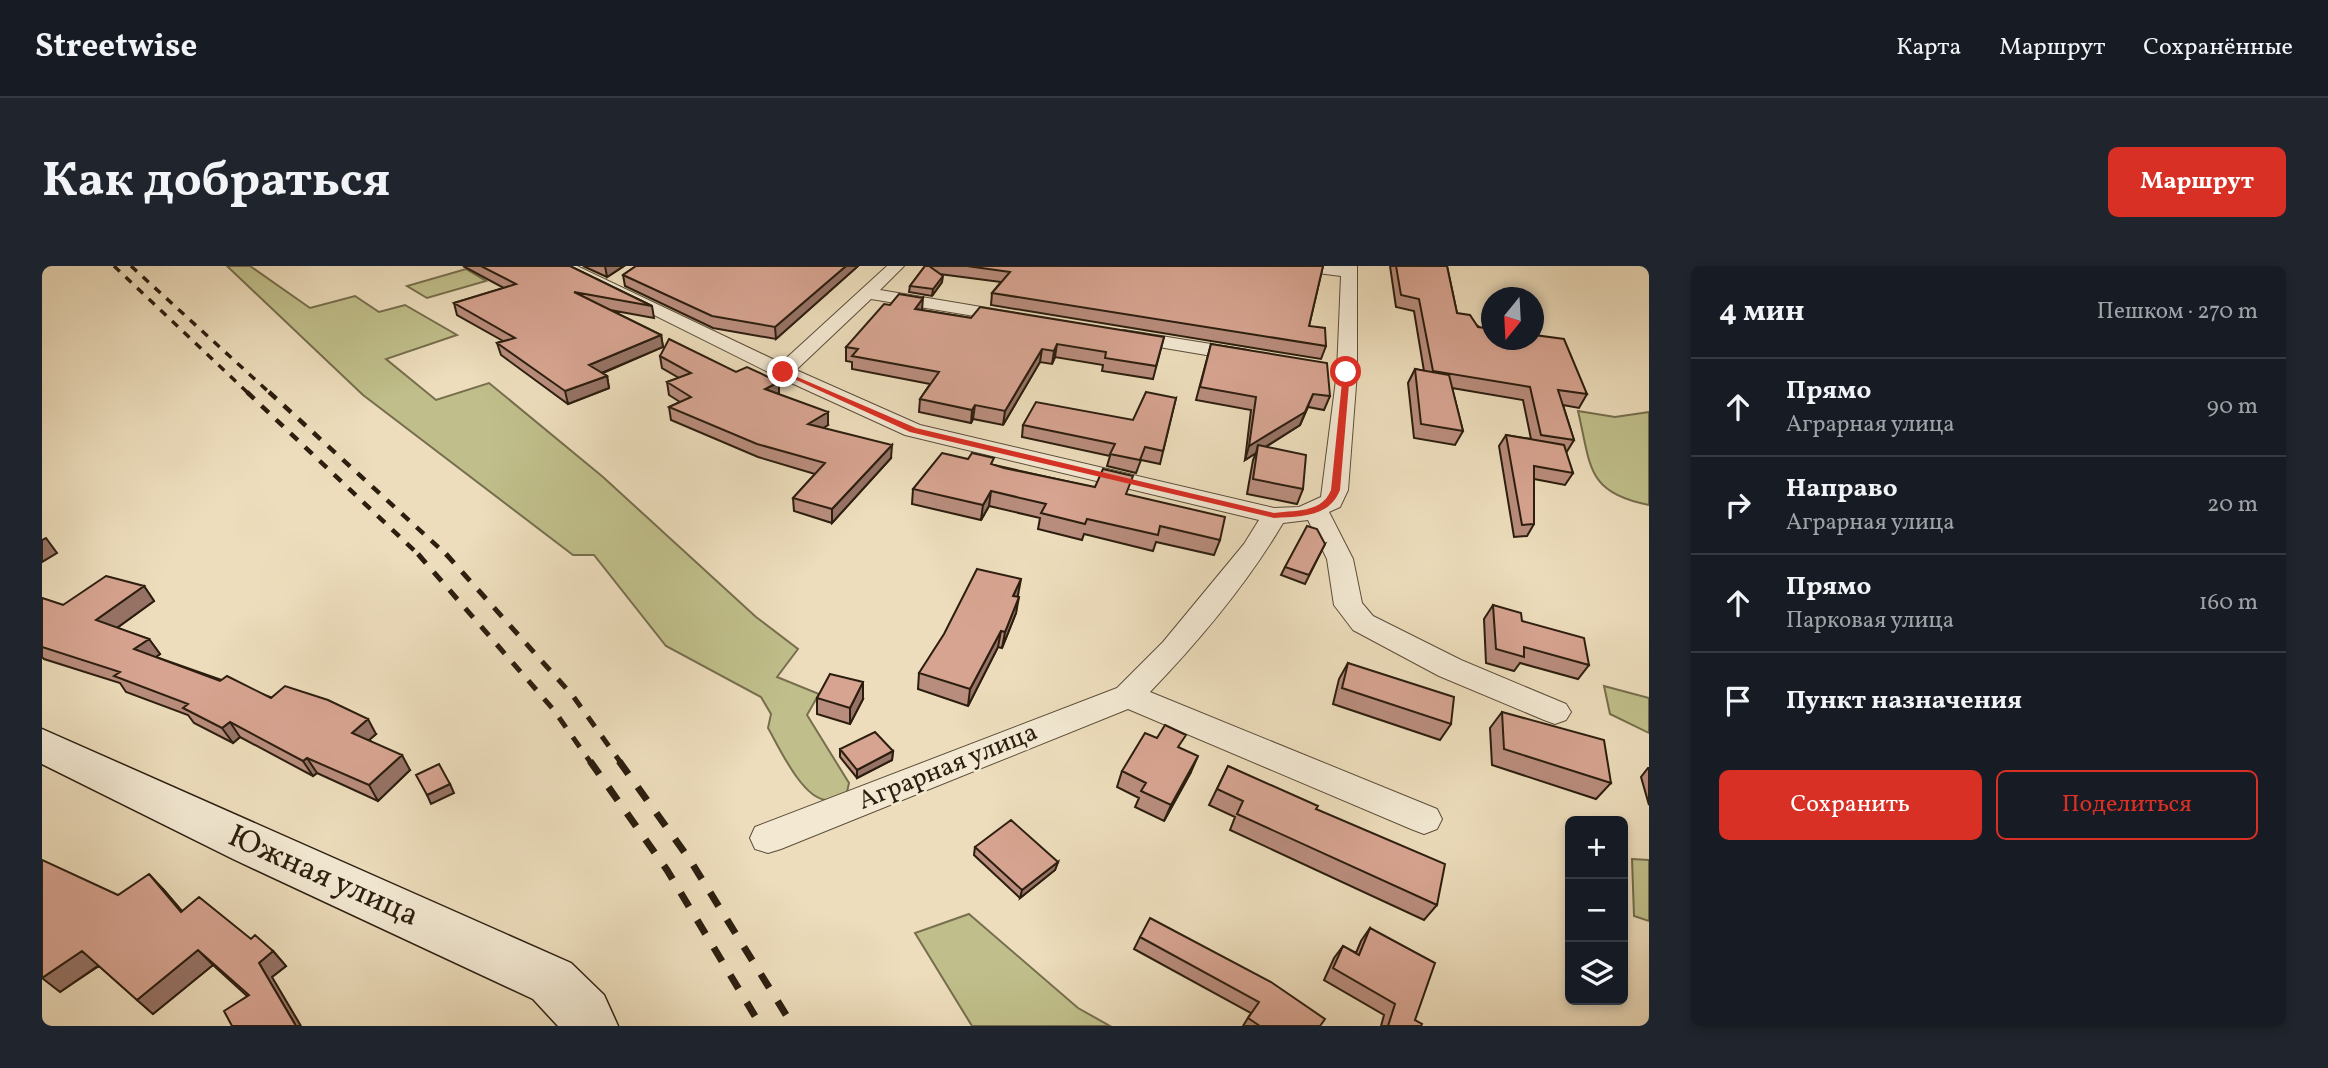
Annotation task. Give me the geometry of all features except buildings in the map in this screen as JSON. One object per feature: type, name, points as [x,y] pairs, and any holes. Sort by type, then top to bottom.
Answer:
[{"type":"street","points":[[564,266],[783,372],[913,430],[1274,516],[1316,511],[1331,502],[1336,490],[1340,371],[1349,269],[1302,266]]},
{"type":"street","points":[[783,372],[896,266]]},
{"type":"street","points":[[608,287],[629,273]]},
{"type":"street","points":[[869,293],[1032,320]]},
{"type":"street","points":[[1101,332],[1265,359]]},
{"type":"street","points":[[1316,511],[1340,559],[1348,605],[1363,623],[1450,668],[1555,712]]},
{"type":"street","name":"Аграрная улица","points":[[768,838],[1128,696],[1182,639],[1255,548],[1274,516]]},
{"type":"street","points":[[1128,696],[1424,819]]},
{"type":"street","name":"Южная улица","points":[[42,745],[250,845],[552,981],[584,1014],[590,1026]]},
{"type":"shaded area","points":[[227,266],[250,266],[310,308],[355,296],[379,312],[405,305],[457,335],[386,359],[436,400],[489,383],[603,477],[756,617],[798,649],[777,677],[819,694],[807,715],[849,783],[847,792],[826,800],[808,791],[792,770],[768,728],[771,714],[761,697],[666,646],[594,555],[573,555],[363,395]]},
{"type":"shaded area","points":[[466,269],[486,281],[427,298],[407,286]]},
{"type":"shaded area","points":[[1578,411],[1615,417],[1649,412],[1649,505],[1628,500],[1602,484],[1590,462]]},
{"type":"shaded area","points":[[1604,686],[1649,698],[1649,733],[1610,714]]},
{"type":"shaded area","points":[[1632,859],[1649,860],[1649,921],[1634,916]]},
{"type":"shaded area","points":[[969,914],[1078,1008],[1110,1026],[972,1026],[915,933]]},
{"type":"railway","points":[[114,266],[249,394]]},
{"type":"railway","points":[[131,266],[271,394]]},
{"type":"railway","points":[[247,392],[419,555]]},
{"type":"railway","points":[[269,392],[447,555]]},
{"type":"railway","points":[[419,555],[553,709],[591,763]]},
{"type":"railway","points":[[447,555],[573,696],[621,763]]},
{"type":"railway","points":[[590,761],[667,870],[761,1026]]},
{"type":"railway","points":[[619,761],[690,860],[793,1026]]},
{"type":"route","points":[[783,372],[913,430],[1274,516],[1304,514],[1316,511],[1331,502],[1336,490],[1346,372]]}]
